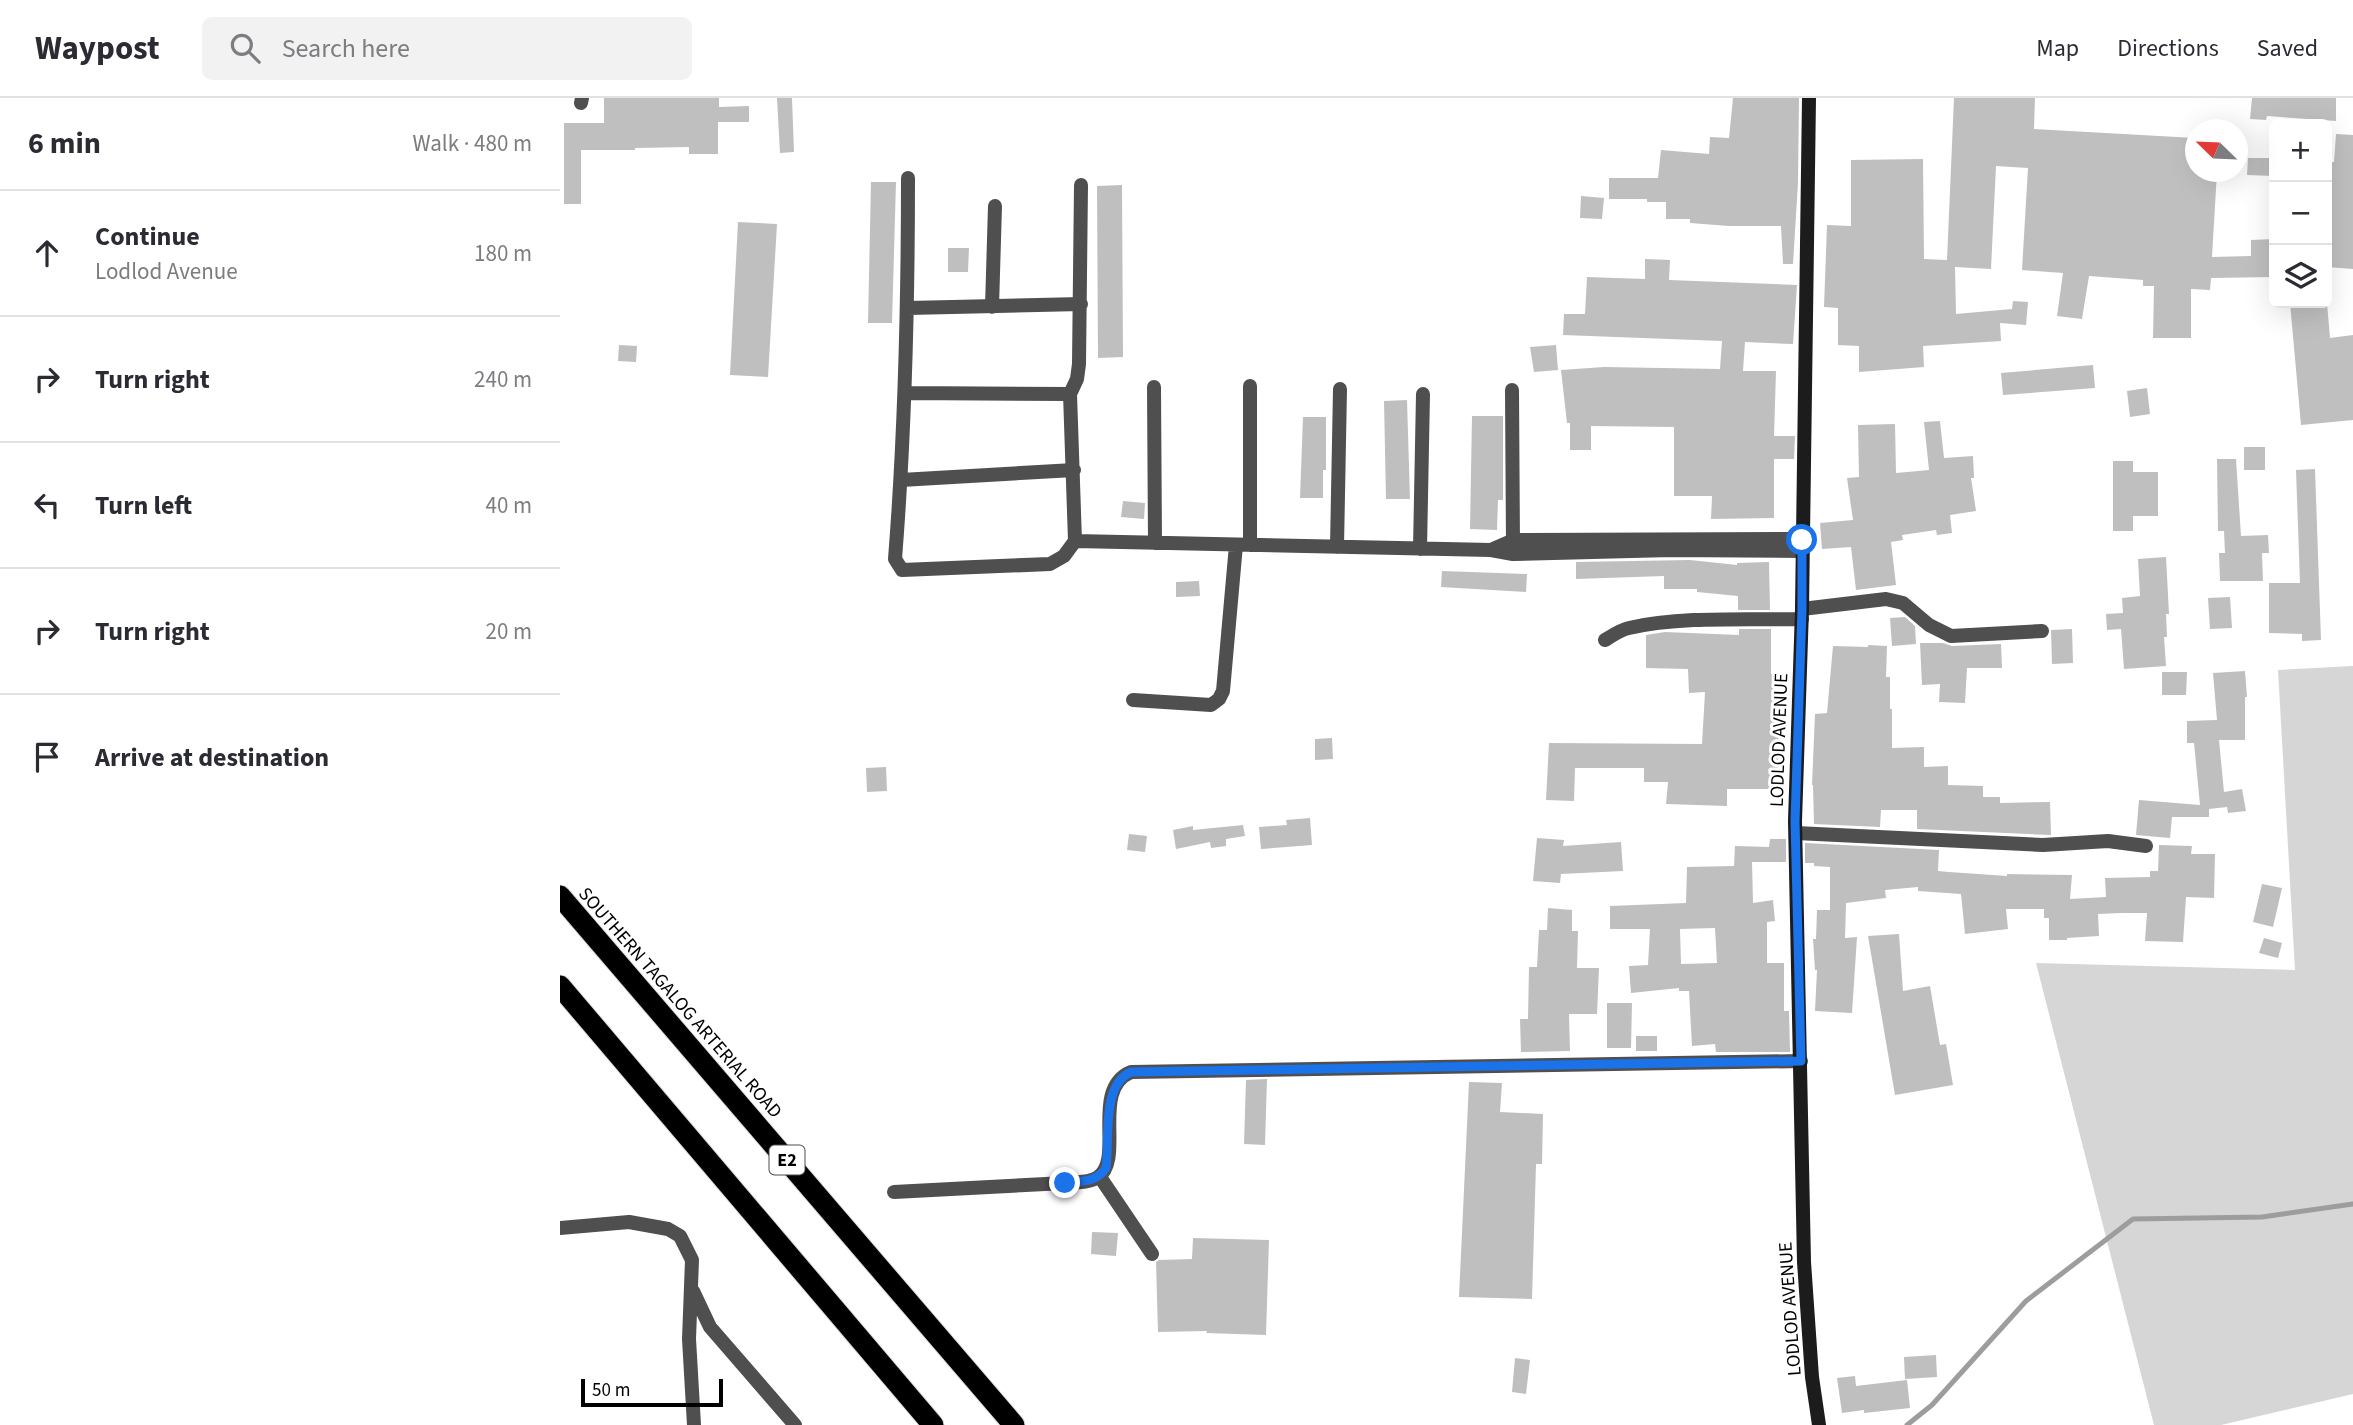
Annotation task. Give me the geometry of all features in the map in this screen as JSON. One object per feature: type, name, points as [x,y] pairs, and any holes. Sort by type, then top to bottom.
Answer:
[{"type":"highway","name":"SOUTHERN TAGALOG ARTERIAL ROAD","points":[[560,896],[1014,1425]]},
{"type":"highway","points":[[560,986],[933,1425]]},
{"type":"main road","name":"LODLOD AVENUE","points":[[1809,98],[1802,614],[1796,833],[1804,1262],[1812,1377],[1819,1425]]},
{"type":"street","points":[[908,178],[908,307],[895,559],[902,570],[1050,564],[1065,556],[1075,541],[1070,394],[1077,379],[1079,364],[1081,185]]},
{"type":"street","points":[[992,307],[995,206]]},
{"type":"street","points":[[908,307],[1080,304]]},
{"type":"street","points":[[1133,700],[1211,705],[1220,699],[1223,691],[1243,545],[1250,386]]},
{"type":"street","points":[[1154,387],[1155,543]]},
{"type":"street","points":[[1337,547],[1340,389]]},
{"type":"street","points":[[1512,390],[1513,547]]},
{"type":"street","points":[[905,393],[1070,394]]},
{"type":"street","points":[[1420,549],[1423,394]]},
{"type":"street","points":[[901,480],[1074,470]]},
{"type":"street","points":[[1075,541],[1491,550],[1513,547],[1671,544],[1802,545]]},
{"type":"street","points":[[1605,640],[1616,632],[1629,628],[1802,614],[1886,599],[1903,603],[1929,625],[1951,636],[2042,631]]},
{"type":"street","points":[[1796,833],[2043,845],[2108,841],[2146,846]]},
{"type":"street","points":[[894,1192],[1065,1183],[1100,1177],[1106,1168],[1111,1095],[1116,1083],[1131,1072],[1801,1061]]},
{"type":"street","points":[[1100,1177],[1152,1254]]},
{"type":"street","points":[[560,1228],[629,1222],[668,1230],[680,1236],[692,1260],[689,1339],[694,1425]]},
{"type":"street","points":[[691,1287],[710,1327],[795,1425]]},
{"type":"shaded area","points":[[2353,666],[2353,1394],[2221,1425],[2154,1425],[2036,963],[2295,970],[2278,670]]},
{"type":"building","points":[[604,98],[719,98],[719,107],[749,106],[749,122],[718,122],[718,154],[689,154],[689,147],[581,150],[581,204],[564,204],[564,123],[604,123]]},
{"type":"building","points":[[777,98],[792,98],[794,152],[780,153]]},
{"type":"building","points":[[1733,98],[1799,98],[1793,264],[1783,264],[1781,226],[1690,223],[1690,219],[1666,219],[1666,202],[1609,199],[1609,178],[1658,178],[1661,150],[1709,154],[1710,137],[1729,138]]},
{"type":"building","points":[[1954,98],[2035,98],[2034,129],[2185,137],[2185,182],[2216,182],[2212,257],[2251,256],[2251,240],[2269,239],[2269,277],[2211,278],[2210,290],[2191,289],[2191,338],[2153,338],[2154,286],[2143,286],[2143,280],[2089,276],[2082,319],[2057,316],[2063,273],[2022,270],[2028,168],[1996,166],[1991,269],[1955,267],[1956,314],[2012,309],[2013,301],[2028,302],[2026,325],[2000,323],[2001,341],[1923,346],[1924,367],[1859,372],[1859,346],[1838,345],[1838,308],[1824,307],[1827,225],[1851,226],[1851,160],[1923,159],[1924,259],[1947,260]]},
{"type":"building","points":[[2252,98],[2336,98],[2336,121],[2267,116],[2266,120],[2250,119]]},
{"type":"building","points":[[2336,134],[2353,135],[2353,269],[2332,267]]},
{"type":"building","points":[[2248,158],[2269,158],[2269,176],[2248,175]]},
{"type":"building","points":[[871,182],[896,182],[892,323],[868,323]]},
{"type":"building","points":[[1122,185],[1123,357],[1098,358],[1097,186]]},
{"type":"building","points":[[1581,196],[1604,198],[1602,219],[1580,218]]},
{"type":"building","points":[[738,222],[777,224],[768,377],[730,375]]},
{"type":"building","points":[[948,248],[969,248],[968,272],[948,272]]},
{"type":"building","points":[[1645,259],[1670,260],[1669,280],[1797,285],[1793,344],[1745,342],[1743,371],[1776,371],[1774,436],[1795,436],[1794,459],[1774,459],[1774,518],[1711,519],[1712,496],[1674,496],[1674,427],[1591,426],[1591,450],[1570,450],[1570,423],[1567,423],[1561,370],[1604,367],[1720,369],[1722,341],[1563,335],[1564,314],[1585,314],[1587,277],[1645,279]]},
{"type":"building","points":[[2290,308],[2327,308],[2330,338],[2353,335],[2353,420],[2301,425]]},
{"type":"building","points":[[619,345],[637,346],[636,362],[618,361]]},
{"type":"building","points":[[1556,345],[1558,370],[1534,372],[1530,347]]},
{"type":"building","points":[[2093,365],[2095,388],[2003,395],[2001,373]]},
{"type":"building","points":[[2147,388],[2150,414],[2130,417],[2127,391]]},
{"type":"building","points":[[1407,400],[1410,499],[1386,499],[1384,401]]},
{"type":"building","points":[[1472,416],[1503,416],[1503,500],[1498,500],[1497,530],[1470,529]]},
{"type":"building","points":[[1303,417],[1326,417],[1323,498],[1300,498]]},
{"type":"building","points":[[1940,421],[1944,458],[1973,456],[1974,478],[1971,478],[1976,511],[1950,515],[1952,533],[1937,535],[1936,530],[1902,535],[1903,540],[1891,542],[1896,585],[1856,590],[1851,547],[1822,549],[1820,523],[1853,520],[1847,478],[1859,477],[1858,425],[1895,424],[1896,473],[1929,470],[1924,422]]},
{"type":"building","points":[[2244,447],[2265,447],[2265,470],[2244,470]]},
{"type":"building","points":[[2217,459],[2236,459],[2241,536],[2268,535],[2269,553],[2262,553],[2263,581],[2220,581],[2219,553],[2225,553],[2224,531],[2218,531]]},
{"type":"building","points":[[2113,461],[2133,461],[2133,472],[2158,472],[2158,516],[2133,516],[2133,531],[2113,531]]},
{"type":"building","points":[[2315,469],[2321,640],[2302,641],[2302,634],[2269,633],[2269,583],[2300,583],[2296,470]]},
{"type":"building","points":[[1123,501],[1145,503],[1144,519],[1121,517]]},
{"type":"building","points":[[2166,557],[2169,614],[2166,614],[2167,637],[2164,637],[2166,666],[2124,669],[2121,629],[2107,630],[2106,614],[2123,613],[2122,598],[2140,596],[2138,559]]},
{"type":"building","points":[[1690,560],[1737,565],[1769,562],[1770,610],[1738,610],[1738,596],[1697,592],[1697,589],[1664,589],[1664,576],[1576,579],[1576,562]]},
{"type":"building","points":[[1442,571],[1527,574],[1526,592],[1441,587]]},
{"type":"building","points":[[1199,581],[1200,596],[1176,597],[1176,582]]},
{"type":"building","points":[[2230,597],[2232,628],[2210,629],[2208,598]]},
{"type":"building","points":[[1905,617],[1915,626],[1916,644],[1892,646],[1890,618]]},
{"type":"building","points":[[1739,629],[1771,629],[1771,674],[1783,674],[1777,789],[1727,789],[1727,806],[1666,804],[1668,782],[1644,782],[1644,768],[1575,768],[1574,801],[1546,800],[1549,743],[1702,744],[1705,692],[1689,693],[1688,669],[1646,668],[1646,635],[1665,632],[1739,635]]},
{"type":"building","points":[[2072,629],[2073,663],[2052,664],[2051,630]]},
{"type":"building","points":[[1920,643],[1943,643],[1952,646],[2001,644],[2002,668],[1967,668],[1965,703],[1939,702],[1940,684],[1922,685]]},
{"type":"building","points":[[1833,646],[1887,646],[1886,677],[1890,677],[1892,748],[1924,747],[1924,767],[1948,766],[1948,785],[1983,786],[1983,797],[2000,797],[2000,803],[2050,802],[2051,835],[1917,829],[1917,810],[1881,810],[1880,827],[1814,824],[1812,785],[1815,714],[1827,713]]},
{"type":"building","points":[[2245,671],[2245,740],[2219,740],[2224,792],[2242,789],[2246,811],[2228,813],[2227,807],[2209,809],[2209,817],[2172,817],[2170,838],[2136,835],[2139,800],[2200,805],[2194,743],[2187,743],[2187,721],[2217,720],[2213,673]]},
{"type":"building","points":[[2162,672],[2187,672],[2186,695],[2162,695]]},
{"type":"building","points":[[1332,738],[1333,759],[1315,760],[1315,739]]},
{"type":"building","points":[[886,767],[887,791],[867,792],[866,768]]},
{"type":"building","points":[[1310,818],[1312,845],[1261,849],[1259,827],[1287,825],[1286,820]]},
{"type":"building","points":[[1243,825],[1245,836],[1226,839],[1226,846],[1211,848],[1210,842],[1176,849],[1173,830],[1193,826],[1193,830]]},
{"type":"building","points":[[1129,834],[1147,836],[1145,852],[1127,850]]},
{"type":"building","points":[[1537,838],[1564,840],[1563,846],[1621,842],[1623,871],[1561,874],[1560,883],[1533,881]]},
{"type":"building","points":[[1770,839],[1786,839],[1786,862],[1752,862],[1753,903],[1773,900],[1775,921],[1767,922],[1767,963],[1784,963],[1784,1011],[1789,1011],[1790,1052],[1716,1052],[1715,1044],[1692,1046],[1689,991],[1679,991],[1679,988],[1631,993],[1629,966],[1648,965],[1650,929],[1610,929],[1610,906],[1686,903],[1687,867],[1734,866],[1735,846],[1769,847]],"holes":[[[1715,928],[1717,963],[1681,964],[1680,929]]]},
{"type":"building","points":[[1805,843],[1939,850],[1938,871],[2007,876],[2072,875],[2070,899],[2106,897],[2105,878],[2150,877],[2150,871],[2158,871],[2159,845],[2192,846],[2191,854],[2215,854],[2214,898],[2186,897],[2183,942],[2145,941],[2147,913],[2098,914],[2099,936],[2049,940],[2049,918],[2044,918],[2044,909],[2006,909],[2008,929],[1965,934],[1961,894],[1918,891],[1918,887],[1885,890],[1886,898],[1846,903],[1845,938],[1857,937],[1852,1013],[1815,1011],[1817,970],[1813,939],[1816,939],[1817,910],[1830,910],[1830,867],[1805,863]]},
{"type":"building","points":[[2262,884],[2282,888],[2273,927],[2253,922]]},
{"type":"building","points":[[1548,908],[1572,910],[1572,931],[1578,931],[1577,968],[1599,968],[1597,1014],[1569,1014],[1570,1051],[1521,1052],[1520,1019],[1528,1019],[1529,967],[1537,967],[1539,930],[1547,930]]},
{"type":"building","points":[[1899,934],[1903,991],[1930,986],[1940,1045],[1946,1044],[1953,1085],[1895,1095],[1868,936]]},
{"type":"building","points":[[2264,938],[2282,943],[2278,958],[2259,953]]},
{"type":"building","points":[[1607,1003],[1632,1003],[1631,1048],[1607,1048]]},
{"type":"building","points":[[1636,1036],[1657,1036],[1657,1051],[1636,1051]]},
{"type":"building","points":[[1267,1079],[1265,1145],[1244,1144],[1246,1080]]},
{"type":"building","points":[[1469,1082],[1502,1083],[1500,1112],[1543,1114],[1542,1164],[1536,1164],[1532,1299],[1459,1297]]},
{"type":"building","points":[[1092,1232],[1118,1233],[1116,1256],[1091,1254]]},
{"type":"building","points":[[1193,1238],[1269,1240],[1266,1335],[1206,1333],[1207,1331],[1158,1332],[1156,1262],[1192,1259]]},
{"type":"building","points":[[1936,1355],[1937,1377],[1905,1379],[1904,1357]]},
{"type":"building","points":[[1515,1358],[1530,1360],[1526,1394],[1512,1392]]},
{"type":"building","points":[[1855,1376],[1856,1386],[1907,1380],[1910,1408],[1842,1413],[1837,1378]]},
{"type":"waterway","points":[[1907,1425],[1932,1405],[2026,1301],[2133,1219],[2262,1217],[2353,1204]]},
{"type":"route","points":[[1065,1183],[1092,1180],[1100,1177],[1106,1168],[1111,1095],[1116,1083],[1131,1072],[1801,1061],[1795,821],[1802,540]]}]
